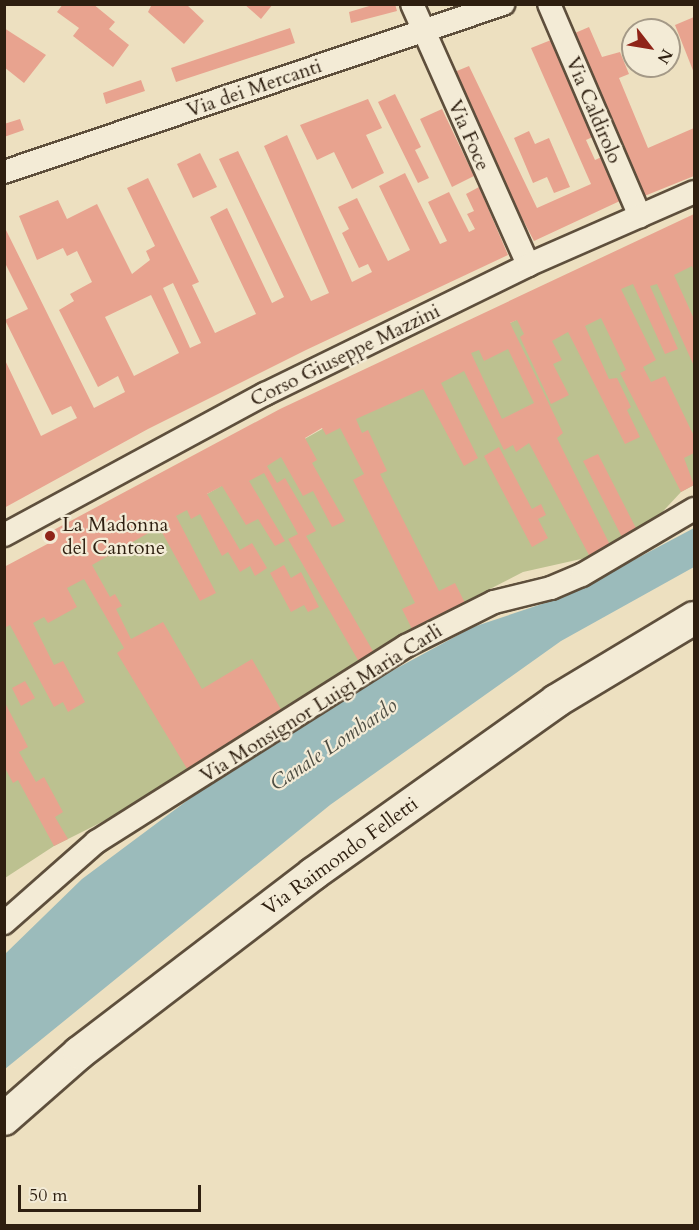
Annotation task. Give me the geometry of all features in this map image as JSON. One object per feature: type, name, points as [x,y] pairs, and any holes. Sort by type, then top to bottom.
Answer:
[{"type":"main road","name":"Via Raimondo Felletti","points":[[4,1119],[95,1040],[332,861],[556,701],[694,618]]},
{"type":"street","name":"Via Foce","points":[[412,4],[423,34],[528,265]]},
{"type":"street","name":"Via dei Mercanti","points":[[4,172],[423,34],[503,4]]},
{"type":"street","name":"Via Caldirolo","points":[[549,4],[640,216]]},
{"type":"street","name":"Corso Giuseppe Mazzini","points":[[4,536],[265,394],[528,265],[694,192]]},
{"type":"street","name":"Via Monsignor Luigi Maria Carli","points":[[4,923],[96,842],[406,646],[494,602],[551,588],[582,575],[694,509]]},
{"type":"green space","points":[[694,232],[694,485],[681,492],[640,536],[590,557],[523,572],[412,629],[377,658],[192,777],[54,846],[5,878],[5,617],[207,494],[510,323]]},
{"type":"water","name":"Canale Lombardo","points":[[694,528],[694,567],[561,641],[330,805],[5,1069],[5,954],[82,879],[208,785],[364,686],[473,627],[566,596]]},
{"type":"building","points":[[63,4],[93,4],[115,22],[109,29],[129,45],[113,67],[73,36],[79,28],[57,12]]},
{"type":"building","points":[[152,4],[186,4],[204,21],[184,44],[148,12]]},
{"type":"building","points":[[244,4],[273,4],[261,19]]},
{"type":"building","points":[[376,4],[395,4],[397,11],[351,23],[349,12]]},
{"type":"building","points":[[694,17],[694,73],[681,40],[681,22]]},
{"type":"building","points":[[589,27],[602,57],[620,52],[621,77],[619,78],[648,148],[694,128],[694,176],[637,199],[568,36]]},
{"type":"building","points":[[4,28],[46,55],[24,83],[4,67]]},
{"type":"building","points":[[290,28],[295,43],[176,82],[171,68]]},
{"type":"building","points":[[551,40],[584,114],[589,112],[599,134],[586,140],[595,160],[608,154],[622,200],[534,241],[447,75],[469,66],[537,208],[591,184],[531,48]]},
{"type":"building","points":[[141,80],[145,91],[106,104],[103,93]]},
{"type":"building","points":[[395,94],[421,147],[415,150],[429,178],[418,183],[378,102]]},
{"type":"building","points":[[368,99],[382,128],[366,135],[384,173],[352,189],[334,152],[317,160],[300,125]]},
{"type":"building","points":[[442,109],[474,176],[452,187],[420,119]]},
{"type":"building","points":[[20,119],[24,130],[4,137],[4,124]]},
{"type":"building","points":[[529,131],[535,144],[549,138],[570,187],[554,193],[547,177],[533,183],[514,138]]},
{"type":"building","points":[[287,135],[352,282],[372,272],[368,264],[359,268],[342,233],[349,229],[338,207],[357,198],[388,261],[410,250],[379,186],[405,173],[440,244],[447,241],[428,202],[449,192],[469,232],[475,229],[467,214],[474,211],[466,194],[479,187],[508,255],[306,350],[148,429],[4,508],[4,358],[41,436],[77,418],[71,406],[52,415],[5,320],[28,309],[4,261],[4,226],[94,408],[125,392],[118,376],[98,387],[59,310],[74,301],[70,294],[92,282],[77,251],[67,256],[63,248],[37,260],[19,216],[58,200],[67,219],[97,204],[132,274],[150,260],[146,251],[155,246],[127,188],[148,178],[199,282],[192,285],[215,333],[256,314],[210,217],[227,208],[272,303],[284,297],[219,159],[238,151],[311,301],[329,293],[264,146]],"holes":[[[173,283],[201,343],[190,348],[163,288]],[[151,295],[179,353],[134,376],[105,317]]]},
{"type":"building","points":[[200,153],[217,187],[193,198],[177,164]]},
{"type":"building","points":[[694,214],[694,272],[692,266],[674,275],[694,319],[694,366],[657,284],[650,286],[678,349],[665,354],[633,284],[621,289],[656,360],[643,367],[651,382],[665,376],[694,436],[694,453],[684,458],[694,485],[681,492],[620,373],[626,370],[601,318],[585,326],[609,379],[617,378],[631,407],[627,410],[640,437],[625,444],[568,332],[552,341],[562,360],[553,364],[569,395],[551,404],[520,337],[524,334],[517,320],[510,323],[563,433],[557,438],[611,547],[590,557],[529,443],[516,452],[513,445],[504,450],[464,371],[441,383],[478,458],[464,466],[423,389],[356,419],[362,433],[368,430],[387,471],[380,474],[439,591],[455,583],[465,603],[412,629],[402,609],[415,603],[353,480],[364,474],[340,428],[326,435],[322,428],[305,438],[317,460],[312,463],[345,521],[332,527],[313,491],[303,496],[281,457],[267,466],[277,483],[285,478],[316,531],[306,536],[377,658],[362,667],[288,539],[298,534],[264,473],[249,481],[285,541],[275,546],[258,519],[246,525],[222,486],[207,494],[240,550],[252,543],[267,568],[255,576],[250,566],[240,572],[228,552],[222,556],[200,514],[191,519],[187,510],[176,516],[216,593],[200,601],[159,527],[92,565],[110,597],[115,594],[122,606],[116,609],[131,639],[163,622],[202,689],[252,659],[283,713],[192,777],[117,653],[124,648],[84,579],[67,588],[77,607],[48,623],[44,617],[33,623],[54,665],[63,661],[85,702],[68,712],[63,702],[54,707],[10,625],[4,628],[4,567],[53,541],[48,533],[280,409]],"holes":[[[508,349],[534,403],[502,419],[471,353],[479,350],[484,361]]]},
{"type":"building","points":[[499,447],[532,509],[541,504],[546,515],[538,519],[548,538],[532,547],[484,456]]},
{"type":"building","points":[[598,454],[640,536],[625,543],[583,461]]},
{"type":"building","points":[[284,565],[291,578],[301,572],[319,607],[308,612],[304,605],[291,612],[270,573]]},
{"type":"building","points":[[25,681],[35,698],[21,706],[12,688]]},
{"type":"building","points":[[4,701],[28,747],[19,752],[36,782],[44,777],[63,812],[55,817],[68,839],[54,846],[18,780],[13,783],[4,766]]},
{"type":"place","name":"La Madonna del Cantone","points":[[50,536]]}]
